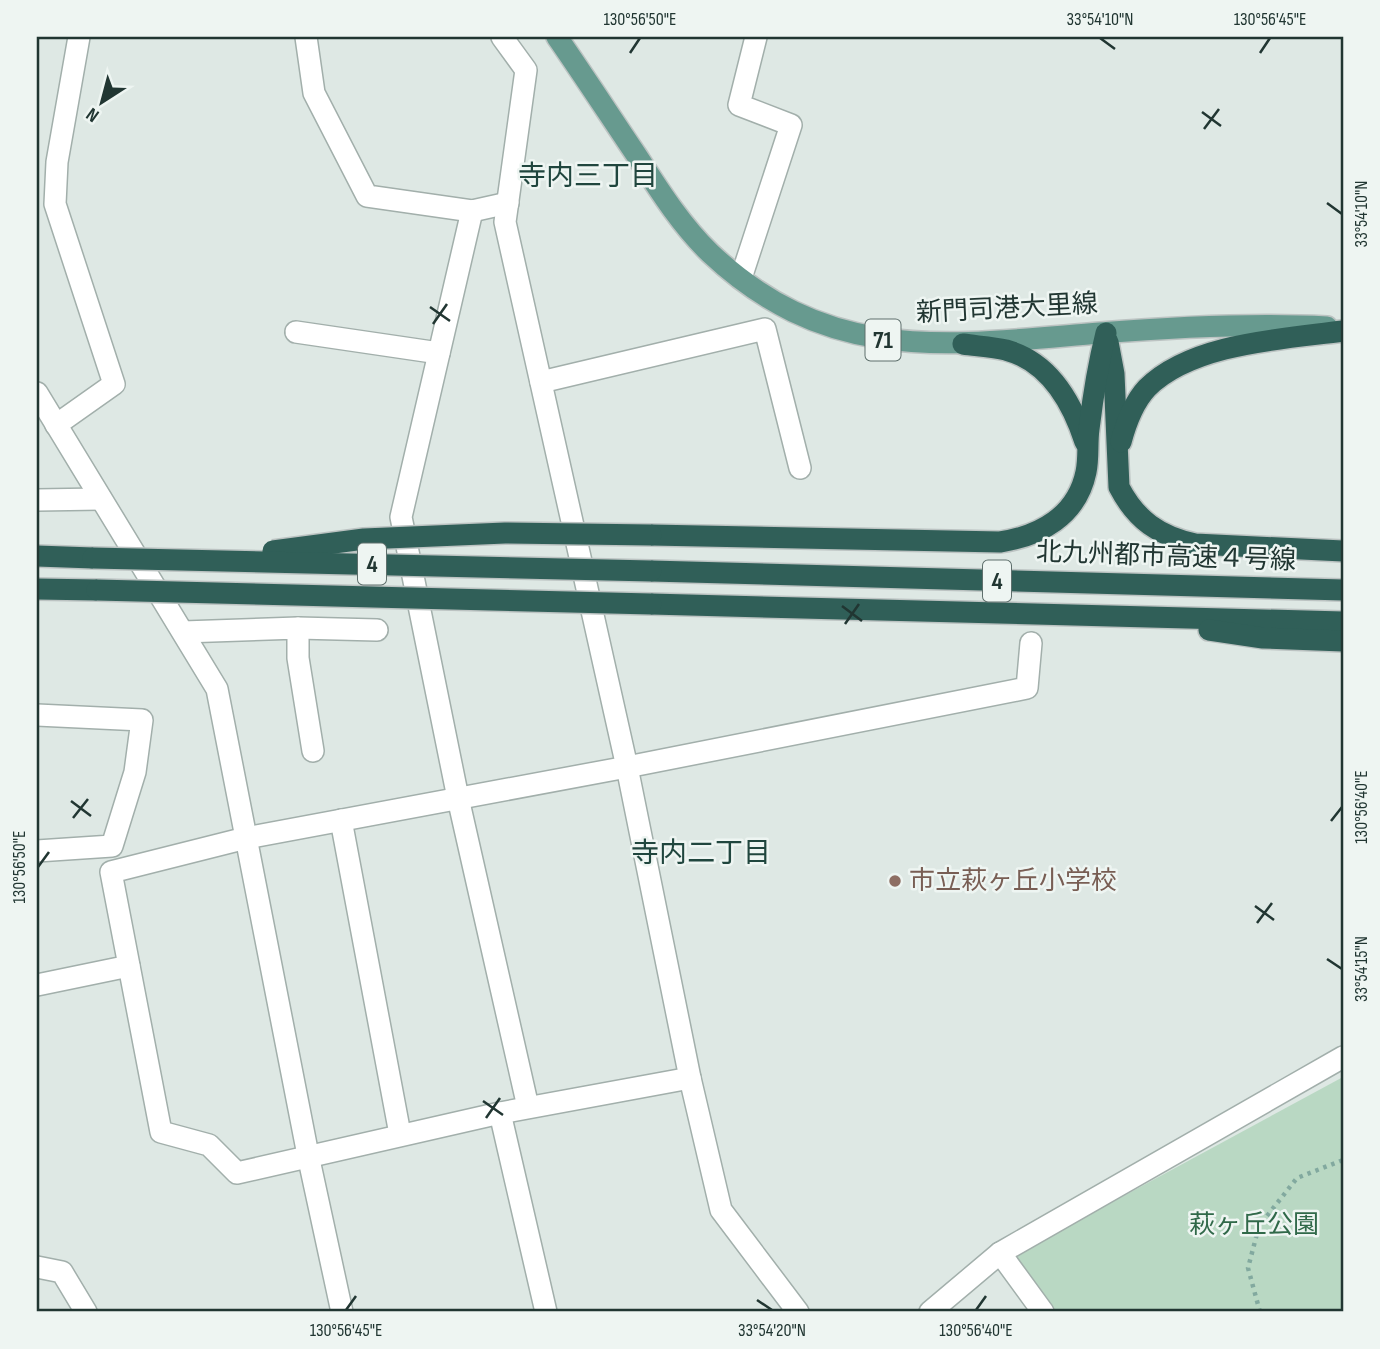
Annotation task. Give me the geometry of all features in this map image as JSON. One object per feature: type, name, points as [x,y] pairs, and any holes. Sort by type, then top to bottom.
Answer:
[{"type":"highway","points":[[1118,450],[1130,416],[1146,389],[1183,365],[1212,353],[1343,329]]},
{"type":"highway","points":[[201,559],[364,539],[505,533],[970,542],[1000,542],[1024,538],[1046,528],[1064,514],[1077,496],[1086,472],[1097,370],[1106,333]]},
{"type":"highway","points":[[1106,333],[1114,374],[1118,450],[1116,469],[1119,487],[1127,504],[1140,519],[1174,539],[1195,544],[1343,551]]},
{"type":"highway","points":[[963,344],[1006,351],[1039,366],[1054,380],[1068,401],[1087,447]]},
{"type":"highway","name":"4","points":[[37,556],[201,559]]},
{"type":"highway","name":"北九州都市高速４号線","points":[[201,559],[1343,590]]},
{"type":"highway","name":"4","points":[[37,589],[1343,622]]},
{"type":"highway","points":[[1109,616],[1263,638],[1343,641]]},
{"type":"main road","name":"新門司港大里線","points":[[557,37],[683,223],[710,253],[741,278],[784,306],[825,325],[858,335],[909,343],[963,344],[1233,325],[1343,329]]},
{"type":"street","points":[[56,425],[114,384],[55,204],[57,162],[79,37]]},
{"type":"street","points":[[306,37],[314,93],[367,196],[472,211],[508,203]]},
{"type":"street","points":[[502,37],[526,71],[505,222],[627,767],[690,1078],[721,1210],[798,1312]]},
{"type":"street","points":[[741,278],[791,125],[739,105],[756,37]]},
{"type":"street","points":[[472,211],[401,517],[457,798],[528,1107]]},
{"type":"street","points":[[541,383],[765,329],[800,468]]},
{"type":"street","points":[[296,332],[439,353]]},
{"type":"street","points":[[37,393],[217,689],[308,1155],[342,1312]]},
{"type":"street","points":[[37,500],[102,499]]},
{"type":"street","points":[[183,632],[298,628],[377,630]]},
{"type":"street","points":[[298,628],[298,658],[313,751]]},
{"type":"street","points":[[690,1078],[528,1107],[237,1173],[209,1145],[161,1132],[111,872],[246,838],[627,767],[1027,688],[1031,643]]},
{"type":"street","points":[[37,715],[142,720],[135,772],[113,846],[37,851]]},
{"type":"street","points":[[341,820],[400,1134]]},
{"type":"street","points":[[37,985],[129,966]]},
{"type":"street","points":[[930,1312],[1000,1253],[1343,1057]]},
{"type":"street","points":[[500,1113],[546,1312]]},
{"type":"street","points":[[1000,1253],[1043,1312]]},
{"type":"street","points":[[37,1267],[62,1272],[86,1312]]},
{"type":"path","points":[[1260,1312],[1248,1268],[1259,1226],[1297,1178],[1343,1160]]},
{"type":"green space","name":"萩ヶ丘公園","points":[[1343,1077],[1343,1312],[1054,1312],[1013,1256]]},
{"type":"place","name":"市立萩ヶ丘小学校","points":[[895,881]]},
{"type":"district","name":"寺内三丁目","points":[[588,176]]},
{"type":"district","name":"寺内二丁目","points":[[701,853]]}]
